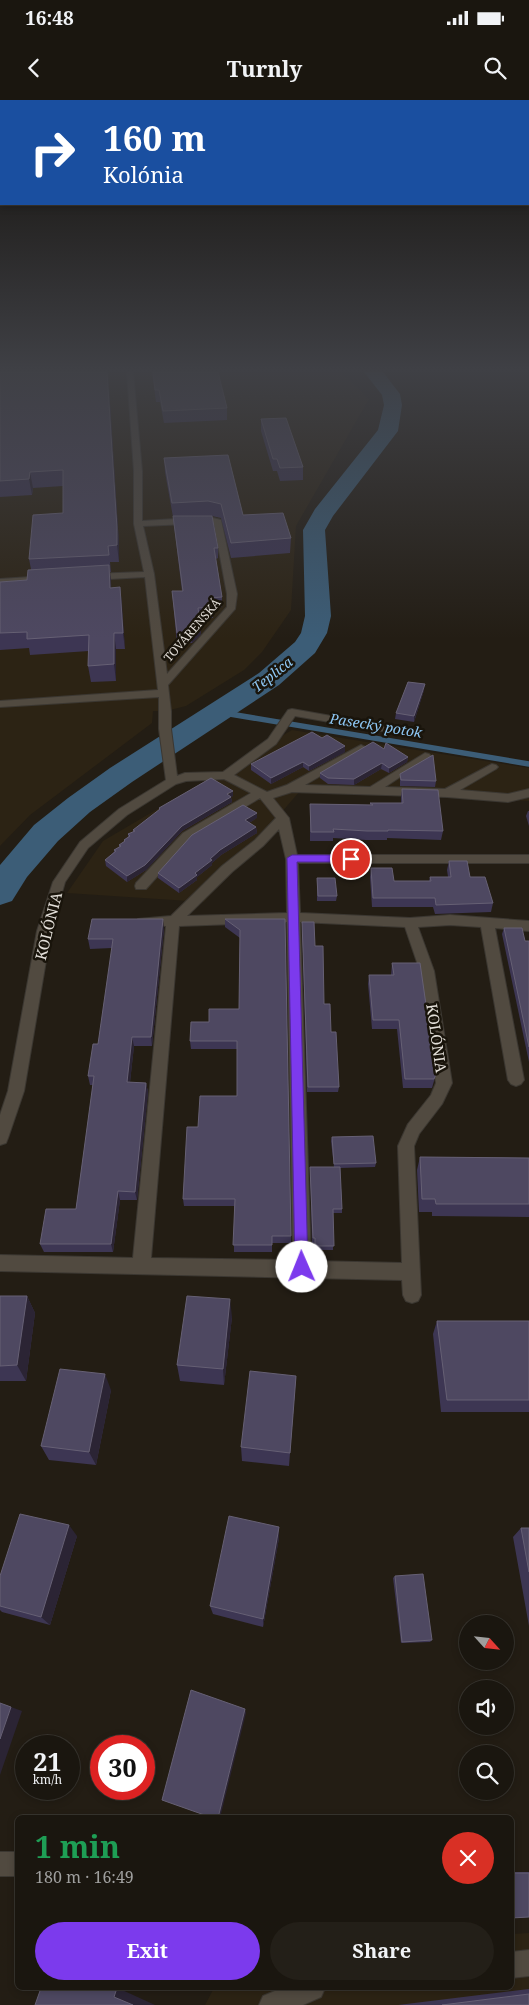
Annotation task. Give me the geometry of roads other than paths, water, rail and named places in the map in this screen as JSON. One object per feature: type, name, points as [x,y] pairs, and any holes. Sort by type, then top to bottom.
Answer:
[{"type":"street","name":"TOVÁRENSKÁ","points":[[137,461],[138,524],[149,574],[166,711],[165,729],[171,774]]},
{"type":"street","name":"TOVÁRENSKÁ","points":[[138,524],[210,520],[218,522],[232,594],[232,607],[163,689]]},
{"type":"street","points":[[80,578],[149,574]]},
{"type":"street","points":[[0,582],[60,579]]},
{"type":"street","points":[[0,704],[163,689]]},
{"type":"street","points":[[302,1267],[292,858],[283,818],[263,794],[226,774],[270,745],[282,732],[292,712],[393,730]]},
{"type":"street","points":[[291,788],[361,748]]},
{"type":"street","points":[[372,791],[425,756]]},
{"type":"street","points":[[447,793],[492,767]]},
{"type":"street","name":"KOLÓNIA","points":[[0,1138],[16,1091],[44,931],[60,882],[74,858],[95,834],[171,774],[195,776],[226,774]]},
{"type":"street","points":[[141,886],[187,836],[263,794],[291,788],[447,793],[508,798],[529,793]]},
{"type":"street","points":[[141,1267],[173,922],[227,869],[259,843],[283,818]]},
{"type":"street","points":[[292,858],[529,859]]},
{"type":"street","points":[[133,922],[294,917],[410,923],[450,920],[529,926]]},
{"type":"street","name":"KOLÓNIA","points":[[410,923],[427,971],[444,1083],[442,1094],[409,1135],[406,1146],[412,1295]]},
{"type":"street","points":[[487,923],[516,1080]]},
{"type":"street","points":[[0,1263],[141,1267],[302,1267],[411,1272]]},
{"type":"street","points":[[0,1864],[15,1864]]},
{"type":"street","points":[[514,1965],[529,1963]]},
{"type":"street","points":[[272,2005],[307,1990]]},
{"type":"waterway","name":"Teplica","points":[[0,893],[14,870],[46,833],[79,805],[121,775],[269,679],[306,647],[314,633],[318,616],[314,530],[323,514],[365,461]]},
{"type":"waterway","name":"Pasecký potok","points":[[218,712],[529,764]]}]
